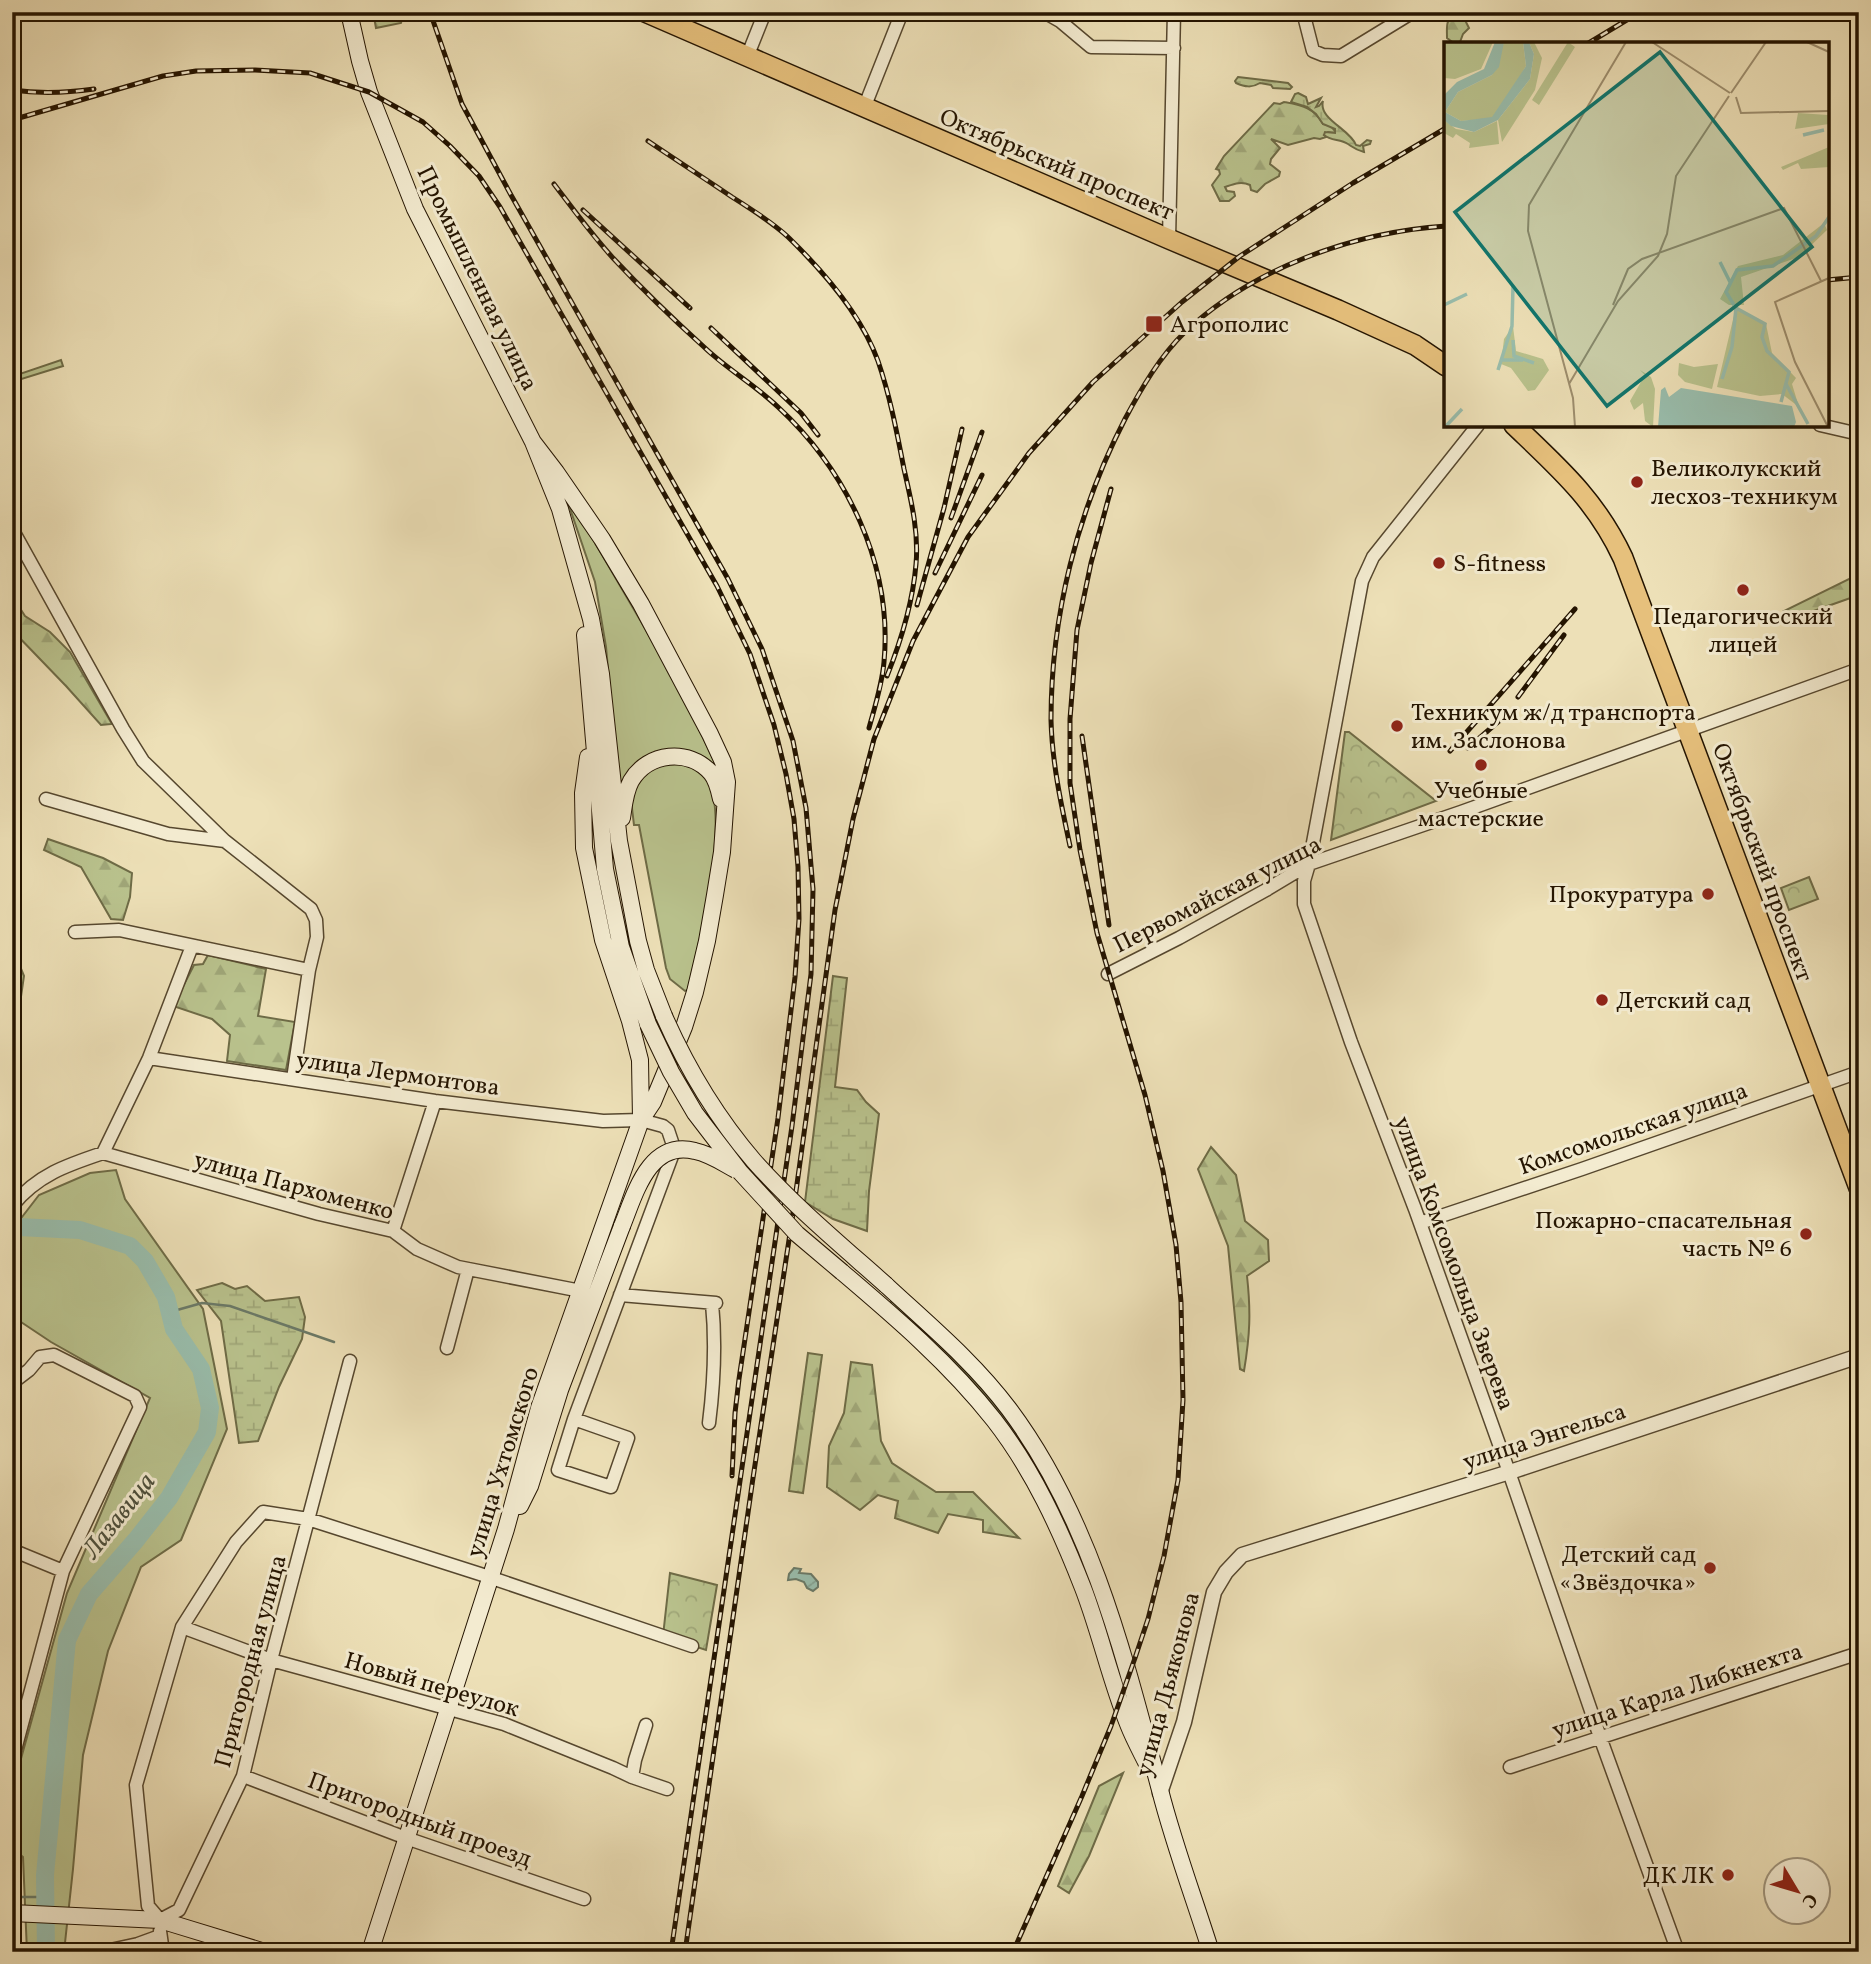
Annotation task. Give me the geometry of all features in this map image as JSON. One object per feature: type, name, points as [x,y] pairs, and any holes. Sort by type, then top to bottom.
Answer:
[{"type":"main road","name":"Промышленная улица","points":[[349,12],[369,92],[415,209],[533,442]]},
{"type":"main road","name":"Октябрьский проспект","points":[[645,12],[1338,310],[1415,345],[1444,365]]},
{"type":"main road","name":"Октябрьский проспект","points":[[1516,427],[1564,472],[1598,511],[1630,573],[1859,1188]]},
{"type":"main road","points":[[533,442],[560,509],[591,619],[601,674],[619,841],[638,941],[664,1016],[685,1060],[709,1100],[753,1160],[808,1215],[970,1364],[1009,1409],[1054,1480],[1080,1532],[1141,1716],[1160,1793]]},
{"type":"main road","points":[[533,442],[619,566],[710,734],[723,762],[727,782],[724,820]]},
{"type":"main road","points":[[583,591],[605,869],[621,947],[648,1024],[671,1072],[695,1113],[741,1172],[797,1234],[957,1376],[996,1422],[1034,1481],[1058,1528],[1084,1590],[1128,1725],[1160,1793]]},
{"type":"main road","points":[[592,723],[583,793],[584,848],[603,940],[640,1060],[641,1120]]},
{"type":"main road","points":[[619,841],[625,797],[632,779],[644,766],[669,756],[692,760],[712,774],[718,785],[724,820]]},
{"type":"main road","name":"улица Ухтомского","points":[[370,1952],[491,1578],[539,1408],[641,1120],[653,1102],[684,1027],[695,992],[712,918],[724,820]]},
{"type":"main road","points":[[506,1529],[530,1486],[560,1390],[622,1226],[648,1167],[662,1155],[682,1149],[694,1150],[741,1172]]},
{"type":"main road","name":"улица Дьяконова","points":[[1160,1793],[1211,1952]]},
{"type":"main road","points":[[20,1914],[73,1917],[160,1928],[265,1952]]},
{"type":"street","points":[[747,57],[765,12]]},
{"type":"street","points":[[864,107],[902,12]]},
{"type":"street","points":[[1044,12],[1060,21],[1091,47],[1174,48]]},
{"type":"street","points":[[1169,239],[1174,12]]},
{"type":"street","points":[[1303,12],[1312,51],[1341,56],[1413,12]]},
{"type":"street","name":"улица Комсомольца Зверева","points":[[1476,427],[1373,557],[1362,581],[1304,881],[1304,904],[1351,1042],[1510,1472],[1600,1737],[1678,1952]]},
{"type":"street","points":[[1829,427],[1859,433]]},
{"type":"street","points":[[12,529],[143,761],[225,841],[311,909],[316,920],[317,937],[309,970],[293,1079]]},
{"type":"street","name":"Первомайская улица","points":[[1108,974],[1179,939],[1309,864],[1474,808],[1859,669]]},
{"type":"street","points":[[46,799],[168,834],[225,841]]},
{"type":"street","points":[[75,932],[119,930],[309,970]]},
{"type":"street","points":[[12,1206],[32,1184],[56,1171],[103,1153],[149,1058],[191,946]]},
{"type":"street","name":"улица Лермонтова","points":[[149,1058],[435,1101],[603,1121],[641,1120]]},
{"type":"street","name":"Комсомольская улица","points":[[1420,1223],[1859,1072]]},
{"type":"street","points":[[393,1231],[435,1101]]},
{"type":"street","points":[[575,1419],[628,1438],[611,1487],[558,1470],[575,1419],[620,1295],[672,1156],[673,1145],[668,1130],[641,1120]]},
{"type":"street","name":"улица Пархоменко","points":[[103,1153],[319,1214],[393,1231],[417,1249],[458,1267],[581,1291]]},
{"type":"street","points":[[447,1348],[468,1269]]},
{"type":"street","points":[[620,1295],[714,1303],[715,1336],[709,1423]]},
{"type":"street","points":[[12,1382],[29,1370],[40,1357],[54,1355],[135,1396],[140,1407],[63,1571],[12,1761]]},
{"type":"street","name":"улица Энгельса","points":[[1242,1555],[1510,1472],[1859,1356]]},
{"type":"street","name":"Пригородная улица","points":[[160,1928],[179,1910],[243,1776],[350,1361]]},
{"type":"street","points":[[163,1952],[160,1928],[148,1906],[136,1785],[182,1627],[236,1542],[263,1512],[308,1520],[692,1646]]},
{"type":"street","points":[[12,1550],[63,1571]]},
{"type":"street","name":"улица Дьяконова","points":[[1160,1793],[1184,1722],[1214,1592],[1226,1572],[1242,1555]]},
{"type":"street","name":"Новый переулок","points":[[182,1627],[271,1660],[504,1724],[667,1789]]},
{"type":"street","name":"улица Карла Либкнехта","points":[[1510,1767],[1859,1653]]},
{"type":"street","points":[[632,1777],[646,1725]]},
{"type":"street","name":"Пригородный проезд","points":[[243,1776],[405,1838],[584,1899]]},
{"type":"street","points":[[101,1952],[138,1944],[160,1928]]},
{"type":"green space","points":[[373,12],[404,12],[401,23],[376,28]]},
{"type":"green space","points":[[1461,12],[1469,28],[1460,42],[1452,42],[1447,38],[1450,18]]},
{"type":"green space","points":[[1238,77],[1288,83],[1292,87],[1273,88],[1260,83],[1245,86],[1236,83]]},
{"type":"green space","points":[[1298,93],[1306,97],[1308,104],[1321,98],[1316,107],[1323,101],[1325,113],[1356,145],[1371,141],[1363,146],[1364,152],[1324,135],[1325,132],[1335,133],[1335,129],[1323,124],[1307,107],[1291,102]]},
{"type":"green space","points":[[1284,102],[1311,110],[1323,124],[1330,125],[1336,132],[1328,132],[1324,135],[1326,137],[1320,139],[1288,145],[1271,139],[1280,148],[1270,164],[1280,172],[1279,176],[1257,192],[1244,183],[1225,187],[1227,191],[1234,192],[1235,196],[1229,201],[1220,201],[1212,185],[1220,174],[1216,169],[1224,156],[1274,103]]},
{"type":"green space","points":[[61,360],[63,366],[12,382],[12,368],[20,374]]},
{"type":"green space","points":[[563,488],[678,685],[720,773],[675,750],[619,791],[606,647],[595,582]]},
{"type":"green space","points":[[1859,574],[1859,595],[1791,619],[1784,611]]},
{"type":"green space","points":[[16,602],[25,616],[50,632],[70,652],[112,724],[101,725],[12,630],[12,604]]},
{"type":"green space","points":[[1345,732],[1349,732],[1436,801],[1331,840]]},
{"type":"green space","points":[[682,762],[705,776],[713,794],[716,818],[711,880],[688,990],[685,991],[670,979],[666,968],[639,825],[634,825],[631,800],[640,777],[652,767]]},
{"type":"green space","points":[[48,839],[103,858],[132,873],[130,897],[123,920],[111,919],[81,867],[44,850]]},
{"type":"green space","points":[[1809,877],[1818,899],[1789,910],[1781,888]]},
{"type":"green space","points":[[12,947],[24,976],[16,1031],[12,1035]]},
{"type":"green space","points":[[208,955],[266,969],[258,1016],[295,1022],[286,1070],[227,1061],[230,1035],[212,1019],[173,1006],[194,965],[203,964]]},
{"type":"green space","points":[[833,976],[847,978],[835,1087],[857,1090],[879,1114],[867,1231],[833,1219],[805,1202]]},
{"type":"green space","points":[[1211,1147],[1236,1175],[1245,1221],[1268,1240],[1269,1261],[1247,1276],[1249,1324],[1244,1371],[1240,1369],[1228,1246],[1198,1169]]},
{"type":"green space","points":[[116,1170],[125,1199],[203,1309],[227,1429],[181,1540],[141,1567],[108,1651],[83,1755],[64,1952],[27,1952],[23,1857],[12,1848],[12,1791],[67,1593],[150,1398],[51,1342],[12,1316],[12,1230],[39,1195],[90,1173]]},
{"type":"green space","points":[[222,1283],[235,1289],[247,1286],[265,1301],[299,1297],[305,1317],[302,1339],[279,1387],[258,1441],[239,1443],[221,1321],[197,1290]]},
{"type":"green space","points":[[892,1301],[980,1388],[1011,1426],[1041,1472],[1080,1551],[1119,1662],[1115,1664],[1045,1489],[889,1304]]},
{"type":"green space","points":[[808,1353],[822,1355],[803,1493],[789,1491]]},
{"type":"green space","points":[[851,1362],[872,1365],[881,1441],[892,1463],[936,1492],[973,1492],[1019,1538],[983,1532],[983,1520],[948,1514],[938,1533],[895,1518],[898,1501],[878,1495],[860,1510],[827,1487],[829,1446],[844,1413]]},
{"type":"green space","points":[[670,1573],[717,1585],[706,1650],[663,1636]]},
{"type":"green space","points":[[1123,1773],[1089,1856],[1069,1893],[1058,1886],[1099,1786]]},
{"type":"water","points":[[794,1568],[801,1569],[799,1573],[811,1574],[818,1582],[818,1587],[813,1591],[807,1588],[804,1582],[788,1580]]},
{"type":"waterway","name":"Лазавица","points":[[18,1227],[80,1230],[130,1246],[145,1261],[166,1297],[174,1329],[201,1369],[210,1408],[207,1432],[169,1498],[89,1594],[67,1640],[45,1875],[46,1952]]},
{"type":"waterway","points":[[170,1312],[202,1303],[230,1306],[334,1342]]},
{"type":"waterway","points":[[12,1897],[46,1897]]},
{"type":"railway","points":[[430,12],[462,104],[728,579],[762,649],[793,741],[806,808],[813,889],[811,974],[792,1126],[671,1952]]},
{"type":"railway","points":[[1590,42],[1640,12]]},
{"type":"railway","points":[[12,120],[163,76],[196,71],[255,70],[310,73],[369,92],[423,122],[479,176],[500,207],[717,586],[750,654],[774,725],[794,819],[799,919],[795,977],[778,1118],[739,1379],[732,1476]]},
{"type":"railway","points":[[12,90],[53,92],[94,89]]},
{"type":"railway","points":[[685,1952],[835,910],[853,819],[874,739],[913,641],[968,537],[1029,453],[1093,382],[1182,302],[1240,256],[1353,183],[1444,129]]},
{"type":"railway","points":[[648,141],[788,237],[840,294],[871,344],[893,415],[912,504],[916,540],[916,564],[909,606],[887,676]]},
{"type":"railway","points":[[554,184],[605,249],[646,292],[713,355],[769,399],[803,432],[844,490],[873,556],[881,590],[885,626],[883,671],[869,728]]},
{"type":"railway","points":[[583,210],[690,308]]},
{"type":"railway","points":[[1070,846],[1055,767],[1051,720],[1052,681],[1062,604],[1080,528],[1093,491],[1108,454],[1144,385],[1159,362],[1185,332],[1212,309],[1273,272],[1341,245],[1376,236],[1444,226]]},
{"type":"railway","points":[[1829,280],[1859,277]]},
{"type":"railway","points":[[711,328],[801,413],[818,435]]},
{"type":"railway","points":[[917,605],[944,508],[962,429]]},
{"type":"railway","points":[[951,518],[982,432]]},
{"type":"railway","points":[[935,573],[982,475]]},
{"type":"railway","points":[[1013,1952],[1082,1796],[1135,1658],[1164,1556],[1178,1480],[1183,1400],[1181,1302],[1176,1245],[1163,1171],[1145,1095],[1097,933],[1070,783],[1070,719],[1077,630],[1111,489]]},
{"type":"railway","points":[[1450,751],[1575,609]]},
{"type":"railway","points":[[1518,697],[1564,635]]},
{"type":"railway","points":[[1468,748],[1499,721]]},
{"type":"railway","points":[[1082,736],[1109,925]]},
{"type":"place","name":"Агрополис","points":[[1154,324]]},
{"type":"place","name":"Великолукский лесхоз-техникум","points":[[1637,482]]},
{"type":"place","name":"S-fitness","points":[[1439,563]]},
{"type":"place","name":"Педагогический лицей","points":[[1743,590]]},
{"type":"place","name":"Техникум ж/д транспорта им. Заслонова","points":[[1397,726]]},
{"type":"place","name":"Учебные мастерские","points":[[1481,765]]},
{"type":"place","name":"Прокуратура","points":[[1708,894]]},
{"type":"place","name":"Детский сад","points":[[1602,1000]]},
{"type":"place","name":"Пожарно-спасательная часть № 6","points":[[1806,1234]]},
{"type":"place","name":"Детский сад «Звёздочка»","points":[[1710,1568]]},
{"type":"place","name":"ДК ЛК","points":[[1728,1875]]}]
